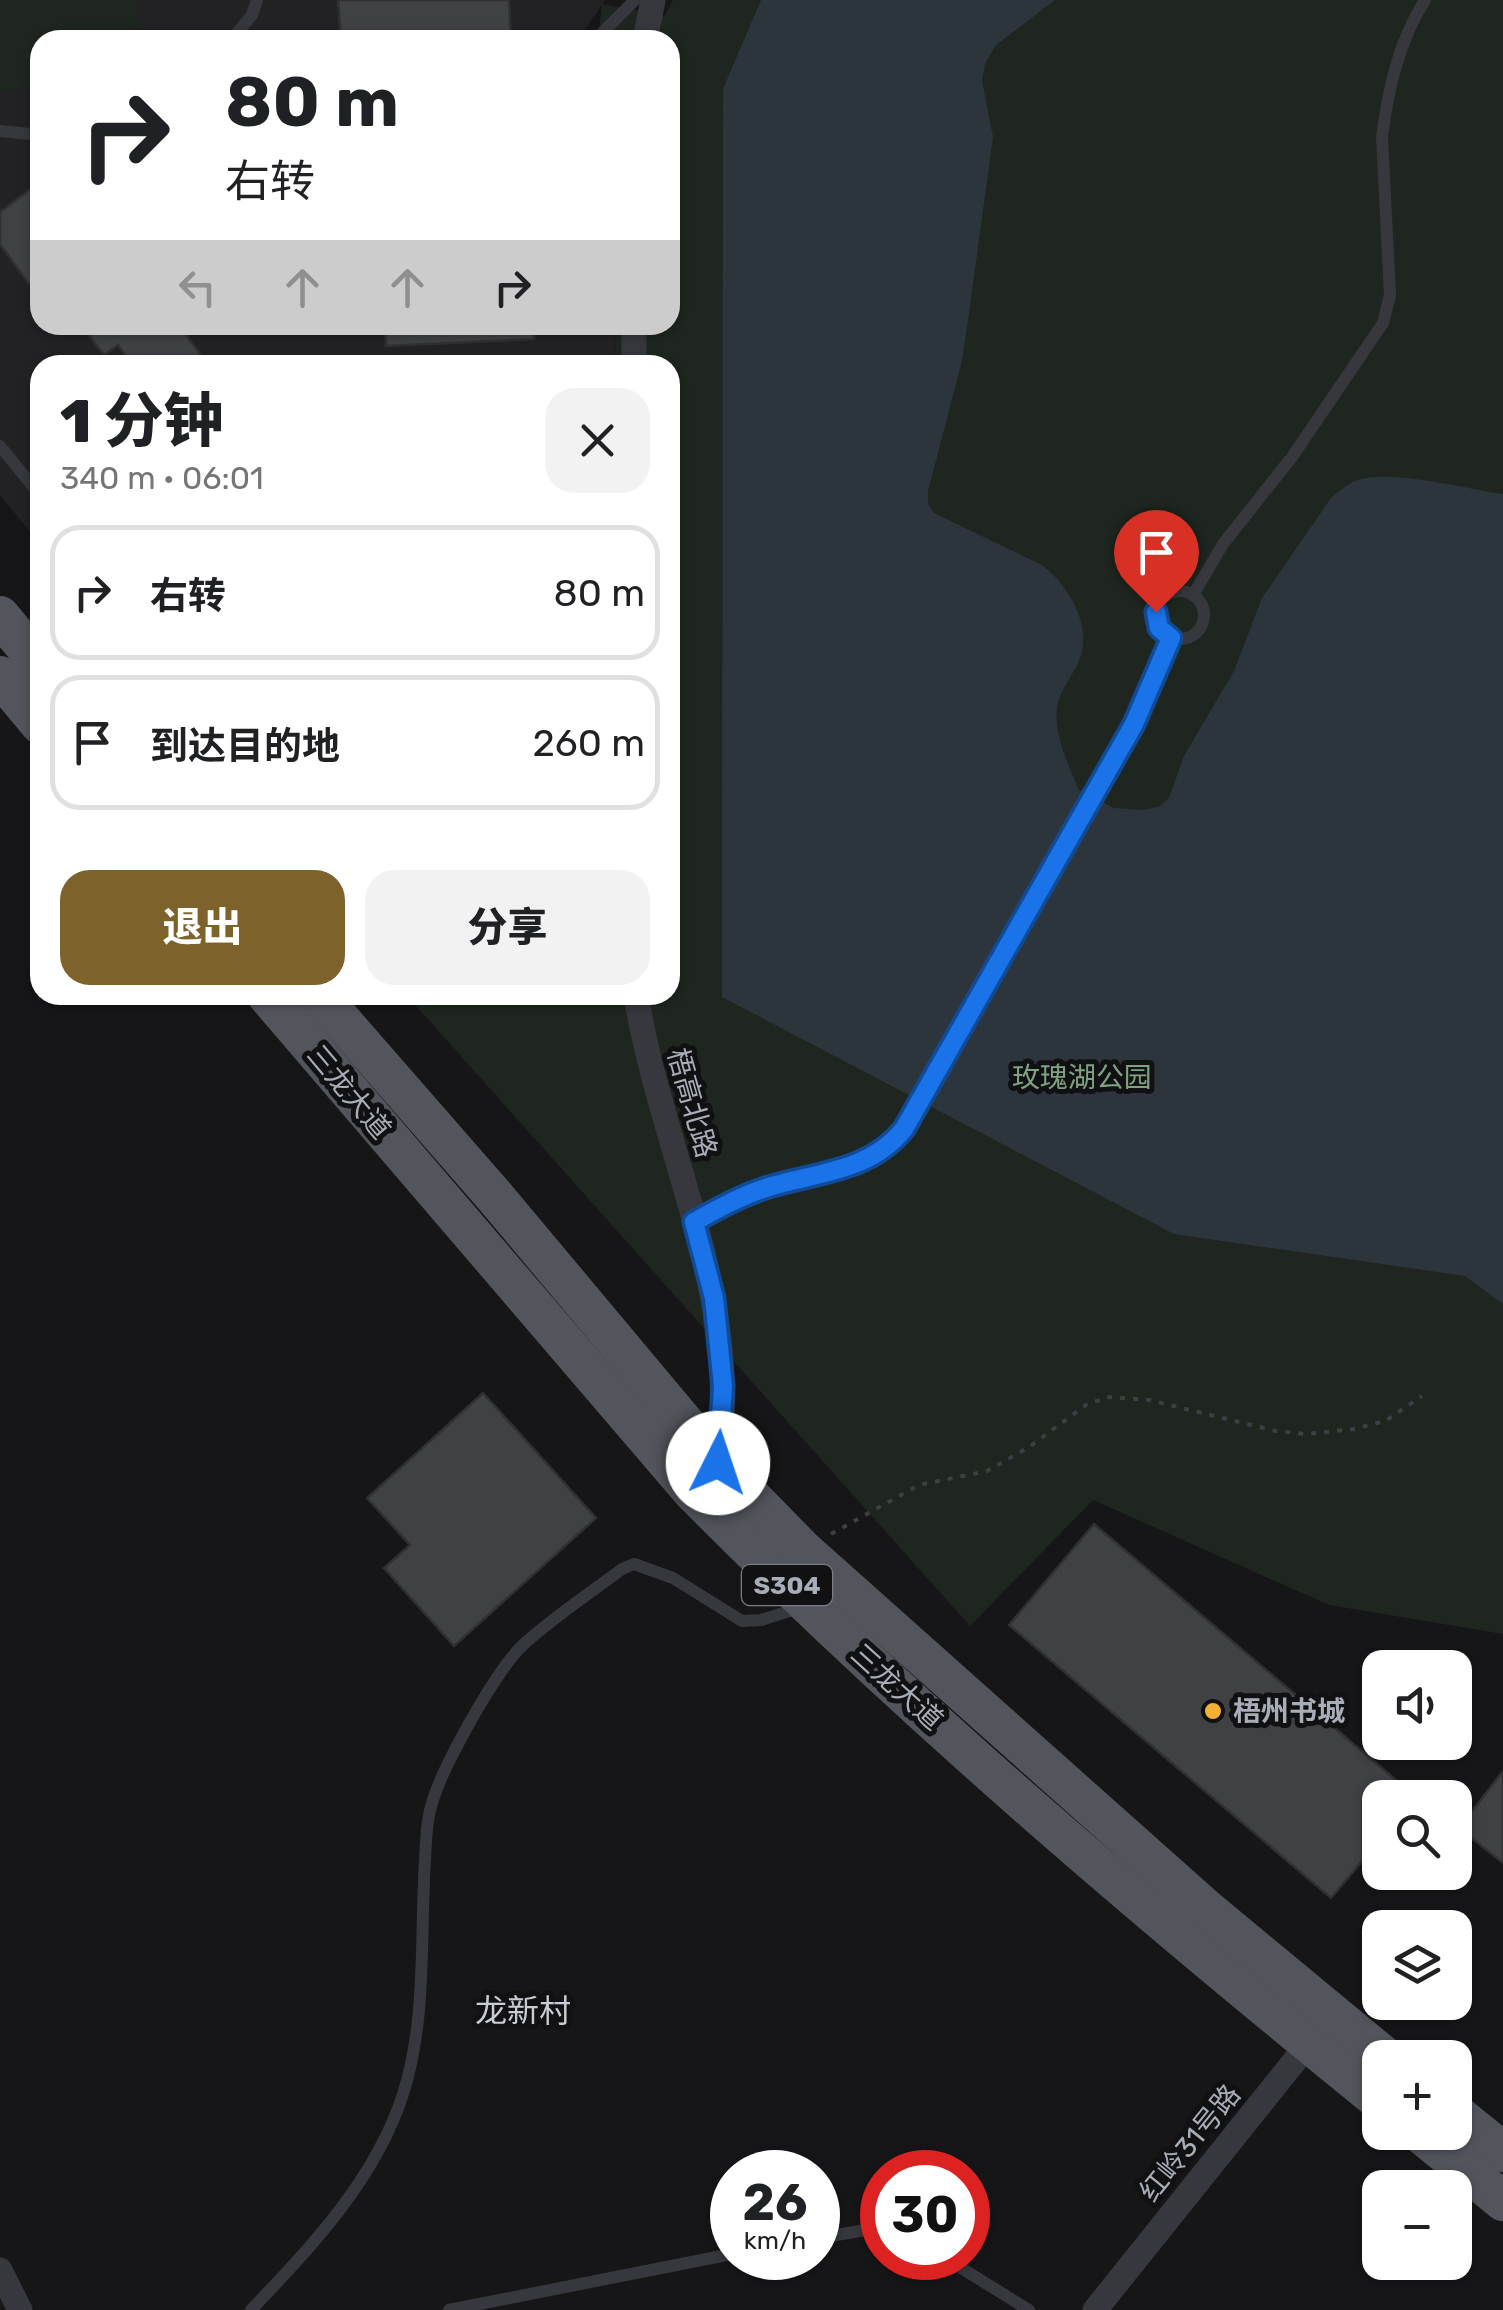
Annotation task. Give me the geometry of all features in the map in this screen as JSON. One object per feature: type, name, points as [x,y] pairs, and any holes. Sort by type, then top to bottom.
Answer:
[{"type":"main road","points":[[0,616],[11,677],[30,708]]},
{"type":"main road","name":"三龙大道","points":[[277,1005],[705,1477],[804,1550],[1206,1910],[1320,2028],[1362,2079]]},
{"type":"main road","name":"三龙大道","points":[[327,1005],[810,1605],[864,1658],[1182,1940],[1320,2028],[1362,2047]]},
{"type":"main road","points":[[1472,2127],[1503,2152]]},
{"type":"main road","points":[[1440,2150],[1503,2201]]},
{"type":"street","points":[[647,30],[653,0]]},
{"type":"street","name":"梧高北路","points":[[638,1005],[643,1041],[716,1315],[723,1386],[705,1477]]},
{"type":"street","name":"红岭31号路","points":[[1095,2310],[1320,2028]]},
{"type":"street","points":[[0,2270],[20,2310]]},
{"type":"lane","points":[[239,30],[252,15],[257,0]]},
{"type":"lane","points":[[605,30],[635,0]]},
{"type":"lane","points":[[1193,596],[1224,544],[1292,458],[1383,323],[1390,295],[1382,136],[1385,112],[1400,49],[1425,0]]},
{"type":"lane","points":[[0,131],[30,134]]},
{"type":"lane","points":[[0,446],[30,483]]},
{"type":"lane","points":[[1178,591],[1193,596],[1202,608],[1203,623],[1186,639],[1171,638],[1159,628],[1158,604],[1178,591]]},
{"type":"lane","points":[[694,1222],[737,1198],[833,1172],[888,1149],[904,1129],[1126,739],[1171,638]]},
{"type":"lane","points":[[251,2310],[343,2206],[382,2148],[414,2053],[430,1808],[464,1732],[522,1645],[634,1564],[656,1570],[742,1621],[761,1620],[810,1605]]},
{"type":"lane","points":[[449,2310],[710,2258]]},
{"type":"lane","points":[[980,2280],[1028,2310]]},
{"type":"path","points":[[804,1550],[919,1485],[987,1471],[1018,1454],[1086,1405],[1107,1397],[1149,1400],[1276,1432],[1307,1434],[1354,1429],[1384,1420],[1422,1396]]},
{"type":"shaded area","points":[[0,0],[605,0],[585,30],[30,30],[30,335],[616,335],[615,355],[30,355],[30,532],[0,495]]},
{"type":"shaded area","points":[[761,0],[1055,0],[995,46],[985,64],[982,81],[993,137],[962,361],[928,491],[928,504],[934,513],[1040,564],[1058,580],[1073,602],[1082,626],[1082,651],[1059,700],[1057,718],[1063,750],[1079,790],[1114,808],[1144,810],[1160,806],[1169,798],[1184,756],[1234,671],[1262,598],[1331,498],[1347,485],[1373,477],[1390,477],[1503,494],[1503,1304],[1465,1276],[1174,1234],[722,997],[723,89]]},
{"type":"green space","points":[[0,0],[136,0],[141,30],[30,30],[30,86],[0,91]]},
{"type":"green space","name":"玫瑰湖公园","points":[[673,0],[1503,0],[1503,1634],[1329,1605],[1093,1500],[970,1626],[415,1005],[680,1005],[680,355],[615,355],[616,335],[680,335],[680,30],[599,30],[602,4],[665,16]]},
{"type":"building","points":[[338,0],[509,0],[510,30],[340,30]]},
{"type":"building","points":[[30,190],[29,284],[0,244],[0,212]]},
{"type":"building","points":[[89,335],[186,335],[201,355],[125,355],[118,345],[104,355]]},
{"type":"building","points":[[385,335],[534,335],[534,339],[386,346]]},
{"type":"building","points":[[483,1393],[596,1518],[454,1646],[384,1568],[410,1545],[367,1498]]},
{"type":"building","name":"梧州书城","points":[[1094,1524],[1362,1751],[1362,1760],[1372,1760],[1396,1780],[1362,1780],[1362,1861],[1331,1898],[1009,1625]]},
{"type":"building","points":[[1503,1771],[1503,1863],[1472,1838],[1472,1811]]},
{"type":"place","name":"梧州书城","points":[[1213,1711]]},
{"type":"district","name":"龙新村","points":[[523,2011]]},
{"type":"route","points":[[718,1463],[723,1386],[714,1298],[694,1222],[737,1198],[833,1172],[888,1149],[904,1129],[1134,724],[1171,638],[1159,628],[1156,612]]}]
